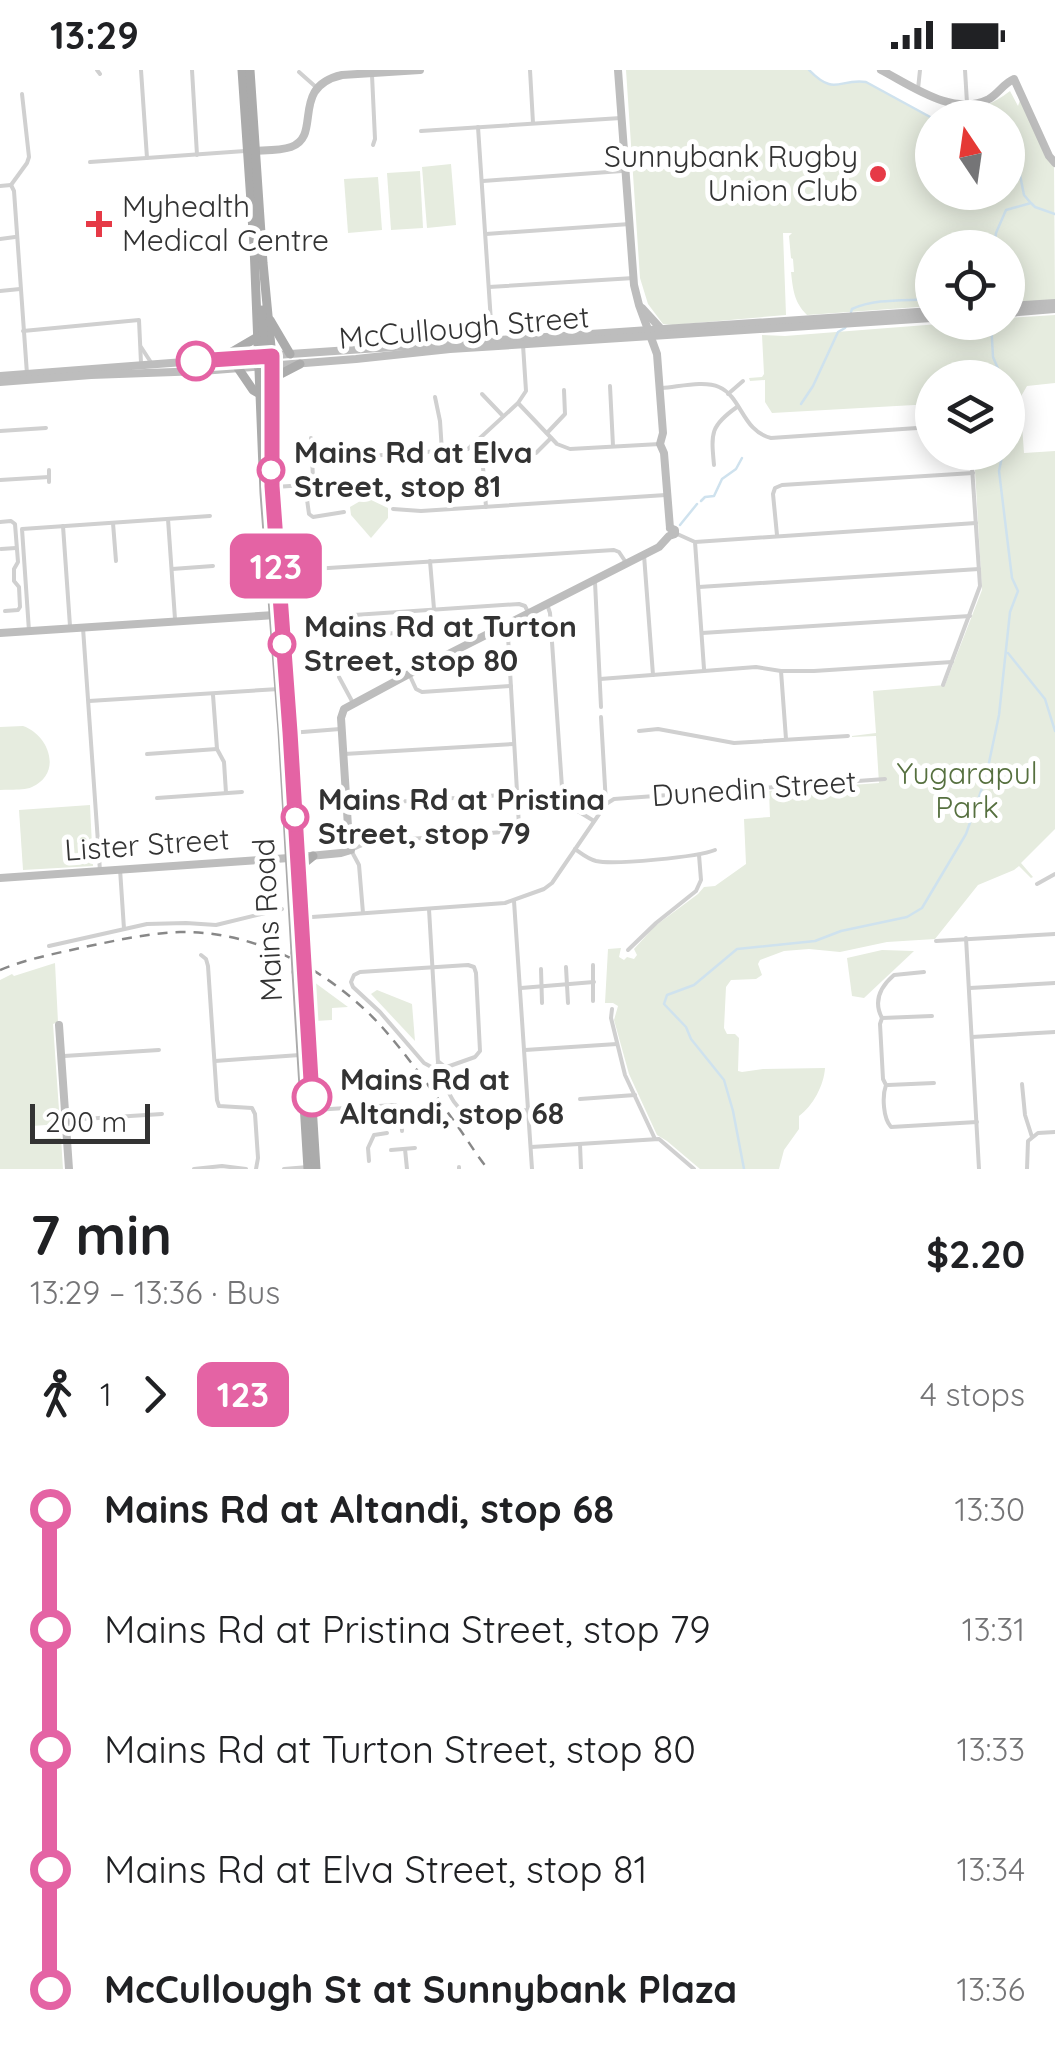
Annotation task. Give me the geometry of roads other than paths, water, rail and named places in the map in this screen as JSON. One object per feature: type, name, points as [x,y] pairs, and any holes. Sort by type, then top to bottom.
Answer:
[{"type":"main road","name":"Mains Road","points":[[242,70],[268,318],[260,394],[295,861]]},
{"type":"main road","name":"Mains Road","points":[[250,70],[256,338],[273,378],[267,485],[277,571],[279,688],[290,732],[311,1168]]},
{"type":"main road","points":[[262,411],[266,406],[262,307],[266,298]]},
{"type":"main road","points":[[268,318],[290,354]]},
{"type":"main road","points":[[220,359],[256,338]]},
{"type":"main road","points":[[273,378],[300,364]]},
{"type":"main road","points":[[238,368],[260,394]]},
{"type":"main road","points":[[295,861],[314,856]]},
{"type":"main road","name":"Mains Road","points":[[305,1055],[313,1110],[311,1168]]},
{"type":"street","points":[[141,70],[147,158]]},
{"type":"street","points":[[192,70],[197,154]]},
{"type":"street","points":[[90,162],[288,148],[300,142],[306,130],[316,88],[336,76],[420,70]]},
{"type":"street","points":[[530,70],[533,123]]},
{"type":"street","points":[[363,913],[359,865],[349,842],[341,714],[408,674],[659,548],[671,532],[660,444],[663,433],[656,347],[639,305],[634,278],[620,70]]},
{"type":"street","points":[[881,70],[943,100]]},
{"type":"street","points":[[918,88],[920,70]]},
{"type":"street","points":[[965,70],[967,100]]},
{"type":"street","points":[[299,72],[316,88]]},
{"type":"street","points":[[372,73],[373,144]]},
{"type":"street","points":[[984,100],[994,96],[1013,76],[1055,163]]},
{"type":"street","points":[[0,186],[10,185],[29,158],[22,94]]},
{"type":"street","points":[[421,131],[624,118]]},
{"type":"street","points":[[478,127],[492,341]]},
{"type":"street","points":[[482,181],[627,171]]},
{"type":"street","points":[[10,185],[14,191],[27,377]]},
{"type":"street","points":[[486,234],[630,224]]},
{"type":"street","points":[[0,239],[16,238]]},
{"type":"street","points":[[489,287],[634,278]]},
{"type":"street","points":[[0,291],[20,290]]},
{"type":"street","points":[[639,305],[662,330]]},
{"type":"street","points":[[1025,309],[1055,306]]},
{"type":"street","points":[[623,333],[638,325],[643,315]]},
{"type":"street","name":"McCullough Street","points":[[27,377],[238,368],[290,354],[915,316]]},
{"type":"street","points":[[24,332],[140,320],[140,361],[162,373]]},
{"type":"street","name":"McCullough Street","points":[[0,379],[220,359],[300,364],[623,333],[672,336],[848,320]]},
{"type":"street","points":[[656,347],[672,336]]},
{"type":"street","points":[[312,460],[442,452],[472,446],[526,391],[523,342]]},
{"type":"street","points":[[141,347],[154,365]]},
{"type":"street","points":[[728,394],[743,380]]},
{"type":"street","points":[[610,386],[614,447]]},
{"type":"street","points":[[660,388],[717,386],[728,394],[757,432],[771,438],[915,428]]},
{"type":"street","points":[[522,455],[536,452],[564,414],[564,390]]},
{"type":"street","points":[[482,394],[503,417]]},
{"type":"street","points":[[435,398],[442,452]]},
{"type":"street","points":[[518,403],[557,444],[570,449],[660,444]]},
{"type":"street","points":[[714,465],[712,431],[720,419],[738,407]]},
{"type":"street","points":[[0,431],[46,428]]},
{"type":"street","points":[[267,485],[305,485],[313,478],[310,438]]},
{"type":"street","points":[[472,446],[484,466],[486,506]]},
{"type":"street","points":[[0,480],[49,479],[49,470]]},
{"type":"street","points":[[942,685],[980,590],[973,470]]},
{"type":"street","points":[[777,536],[774,494],[775,488],[782,485],[973,473]]},
{"type":"street","points":[[305,485],[309,514],[313,517],[344,512]]},
{"type":"street","points":[[392,509],[421,511],[666,495]]},
{"type":"street","points":[[29,632],[22,529],[210,516]]},
{"type":"street","points":[[168,519],[176,622]]},
{"type":"street","points":[[0,522],[15,524],[18,562],[14,568],[20,610],[5,611]]},
{"type":"street","points":[[113,523],[116,562]]},
{"type":"street","points":[[671,532],[695,542],[976,524]]},
{"type":"street","points":[[63,526],[70,628]]},
{"type":"street","points":[[695,542],[704,671]]},
{"type":"street","points":[[1,549],[16,548]]},
{"type":"street","points":[[277,571],[614,550],[620,552],[626,564]]},
{"type":"street","points":[[644,555],[652,674]]},
{"type":"street","points":[[430,561],[434,609]]},
{"type":"street","points":[[172,568],[213,566]]},
{"type":"street","points":[[699,587],[979,569]]},
{"type":"street","points":[[595,580],[601,707]]},
{"type":"street","points":[[4,584],[16,583]]},
{"type":"street","points":[[354,636],[354,615],[519,604],[530,614]]},
{"type":"street","points":[[547,606],[562,802]]},
{"type":"street","points":[[335,637],[396,633],[400,612]]},
{"type":"street","points":[[0,633],[276,615]]},
{"type":"street","points":[[702,633],[970,616]]},
{"type":"street","points":[[84,628],[100,871]]},
{"type":"street","points":[[314,856],[341,853],[362,844],[517,831],[508,636],[504,628]]},
{"type":"street","points":[[600,678],[756,667],[782,671],[952,662]]},
{"type":"street","points":[[782,671],[786,739]]},
{"type":"street","points":[[408,674],[419,692],[511,686]]},
{"type":"street","points":[[340,677],[350,706]]},
{"type":"street","points":[[89,701],[279,688]]},
{"type":"street","points":[[213,693],[217,749],[224,762],[226,793]]},
{"type":"street","points":[[312,917],[501,904],[548,888],[606,804],[600,717]]},
{"type":"street","points":[[290,732],[342,729]]},
{"type":"street","points":[[639,730],[726,743],[848,736]]},
{"type":"street","points":[[344,754],[514,744]]},
{"type":"street","points":[[146,754],[217,749]]},
{"type":"street","name":"Dunedin Street","points":[[606,804],[621,798],[885,780]]},
{"type":"street","points":[[157,798],[242,792]]},
{"type":"street","points":[[347,804],[517,794]]},
{"type":"street","points":[[518,803],[562,802],[594,821]]},
{"type":"street","points":[[575,849],[602,862],[699,855],[716,850]]},
{"type":"street","points":[[628,950],[696,892],[701,878],[699,855]]},
{"type":"street","name":"Lister Street","points":[[0,878],[295,861]]},
{"type":"street","points":[[120,869],[124,929]]},
{"type":"street","points":[[1038,884],[1055,874]]},
{"type":"street","points":[[514,900],[532,1169]]},
{"type":"street","points":[[49,946],[168,923],[216,925],[282,909]]},
{"type":"street","points":[[429,909],[440,1066],[448,1094],[466,1114],[528,1110]]},
{"type":"street","points":[[936,941],[1055,934]]},
{"type":"street","points":[[966,938],[979,1169]]},
{"type":"street","points":[[201,955],[208,966],[219,1106],[252,1108],[256,1169]]},
{"type":"street","points":[[468,965],[476,972],[480,1051],[474,1057],[440,1066],[424,1063],[353,987],[351,979],[358,972],[433,968],[468,965]]},
{"type":"street","points":[[593,965],[593,1001]]},
{"type":"street","points":[[566,967],[568,1002]]},
{"type":"street","points":[[541,969],[542,1003]]},
{"type":"street","points":[[924,972],[894,975],[880,990],[886,1120],[891,1127],[977,1122]]},
{"type":"street","points":[[521,988],[594,982]]},
{"type":"street","points":[[969,988],[1055,982]]},
{"type":"street","points":[[612,1009],[625,1074],[655,1140]]},
{"type":"street","points":[[882,1018],[932,1016]]},
{"type":"street","points":[[59,1025],[69,1169]]},
{"type":"street","points":[[972,1037],[1055,1032]]},
{"type":"street","points":[[525,1050],[618,1044]]},
{"type":"street","points":[[62,1056],[159,1050]]},
{"type":"street","points":[[215,1061],[305,1055]]},
{"type":"street","points":[[886,1085],[934,1082]]},
{"type":"street","points":[[1022,1084],[1024,1115],[1032,1136]]},
{"type":"street","points":[[580,1099],[635,1095]]},
{"type":"street","points":[[313,1110],[395,1105],[401,1111],[402,1132]]},
{"type":"street","points":[[66,1120],[162,1114]]},
{"type":"street","points":[[369,1161],[368,1148],[374,1134],[387,1132]]},
{"type":"street","points":[[1027,1169],[1026,1146],[1032,1136],[1055,1132]]},
{"type":"street","points":[[531,1148],[655,1140],[664,1142],[694,1169]]},
{"type":"street","points":[[580,1144],[582,1169]]},
{"type":"street","points":[[390,1150],[415,1148]]},
{"type":"street","points":[[405,1149],[407,1169]]},
{"type":"street","points":[[284,1169],[311,1168]]},
{"type":"street","points":[[194,1169],[246,1169]]},
{"type":"waterway","points":[[809,70],[831,85],[866,82],[915,109]]},
{"type":"waterway","points":[[1025,196],[1030,202]]},
{"type":"waterway","points":[[997,230],[1006,210],[1031,203],[1055,214]]},
{"type":"waterway","points":[[851,312],[871,303],[915,300]]},
{"type":"waterway","points":[[801,404],[838,332],[847,324]]},
{"type":"waterway","points":[[992,340],[994,360]]},
{"type":"waterway","points":[[701,501],[714,496],[722,479],[736,469],[742,458]]},
{"type":"waterway","points":[[744,1169],[724,1080],[686,1027],[664,1004],[667,995],[694,985],[737,949],[815,941],[841,931],[907,917],[922,908],[966,834],[986,777],[999,715],[1010,612],[1018,591],[1012,578],[999,470]]},
{"type":"waterway","points":[[680,525],[697,504]]},
{"type":"waterway","points":[[1008,653],[1045,699],[1055,731]]},
{"type":"railway","points":[[0,970],[89,946],[180,932],[237,939],[291,958],[340,988],[382,1027],[488,1169]]},
{"type":"place","name":"Sunnybank Rugby Union Club","points":[[878,174]]},
{"type":"place","name":"Myhealth Medical Centre","points":[[99,224]]},
{"type":"place","name":"Mains Rd at Elva Street, stop 81","points":[[271,470]]},
{"type":"place","name":"Mains Rd at Turton Street, stop 80","points":[[282,644]]},
{"type":"place","name":"Mains Rd at Pristina Street, stop 79","points":[[295,817]]},
{"type":"place","name":"Mains Rd at Altandi, stop 68","points":[[312,1097]]},
{"type":"park label","name":"Yugarapul Park","points":[[967,791]]}]
